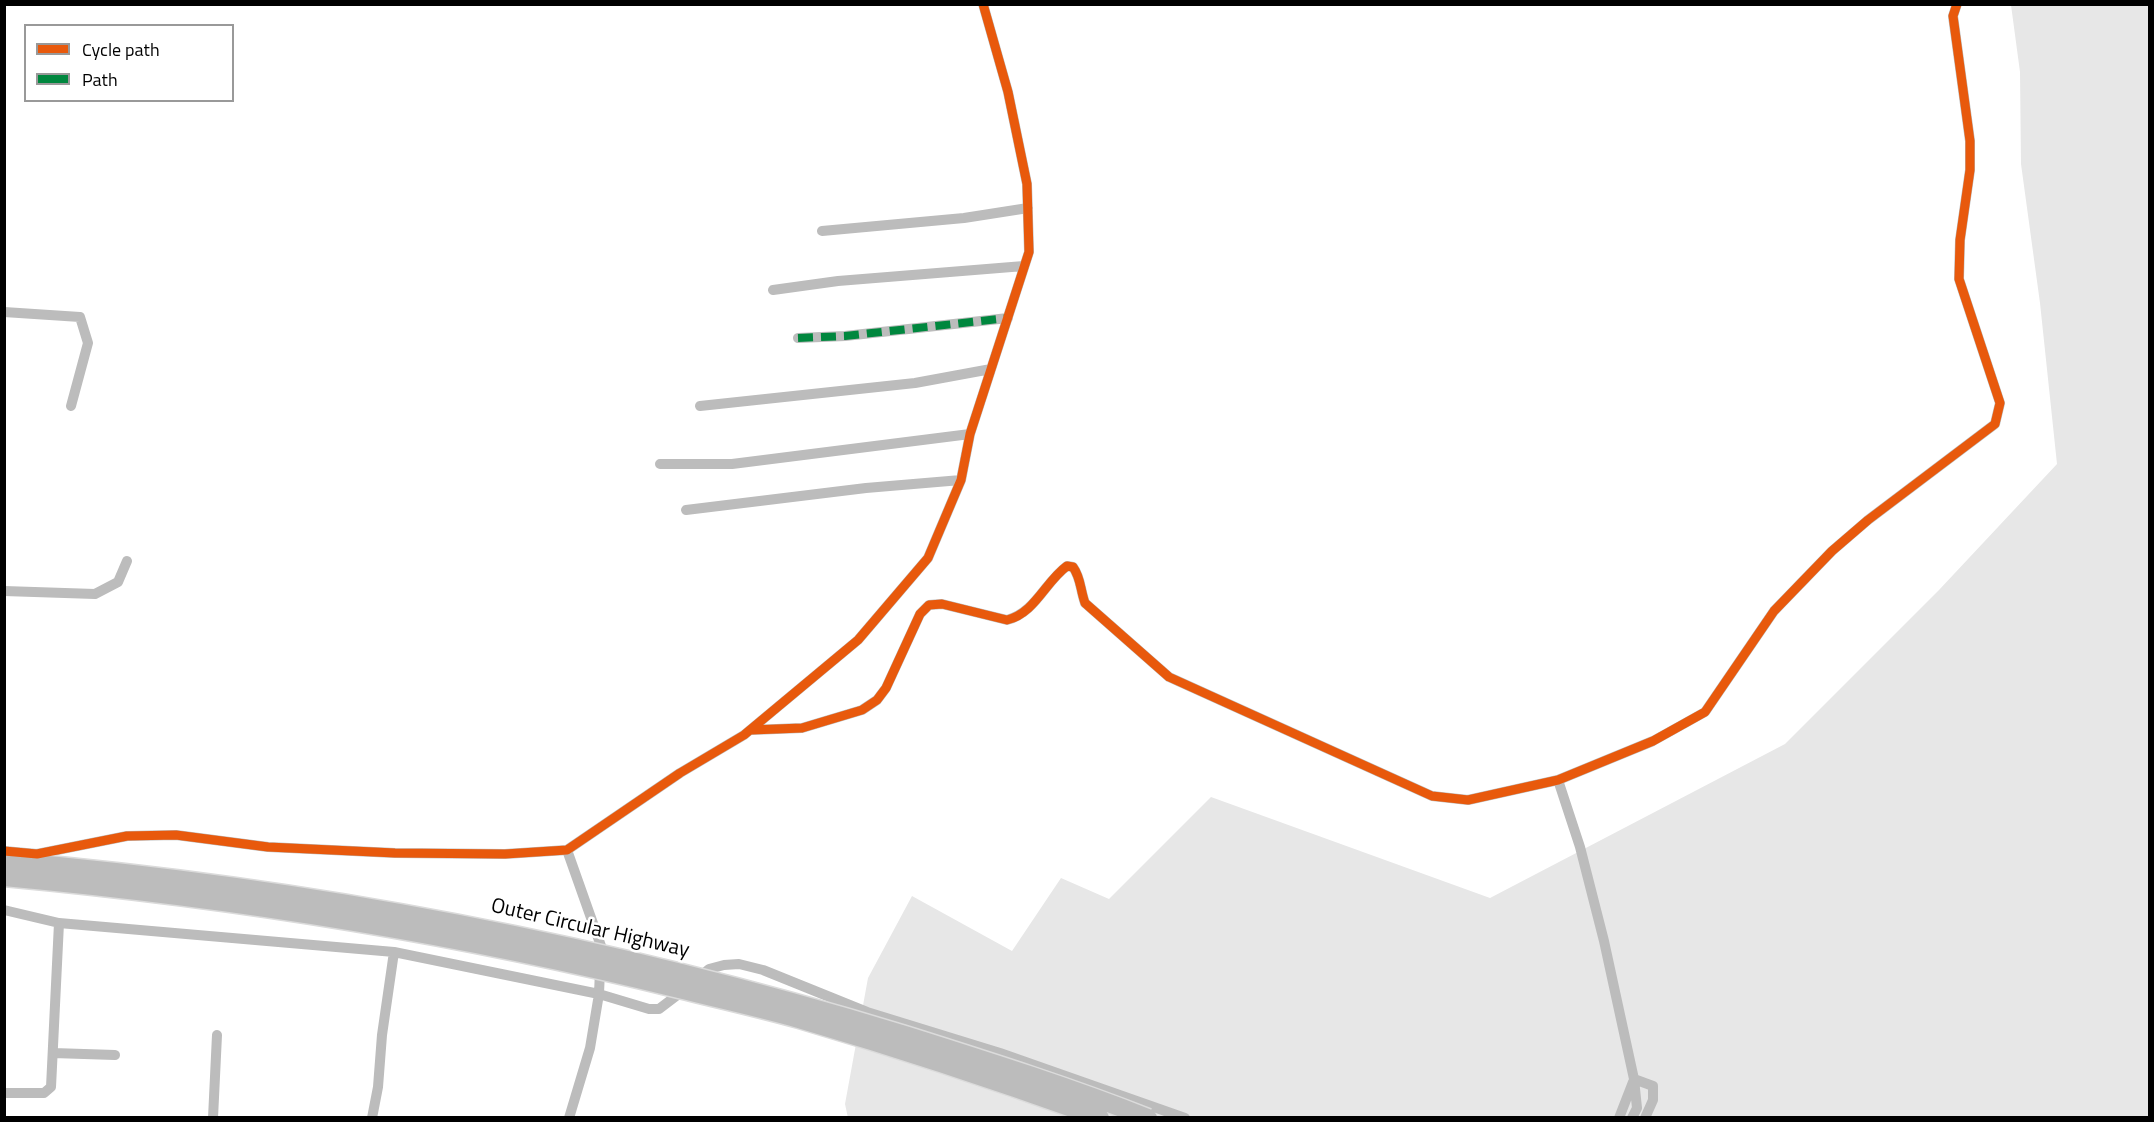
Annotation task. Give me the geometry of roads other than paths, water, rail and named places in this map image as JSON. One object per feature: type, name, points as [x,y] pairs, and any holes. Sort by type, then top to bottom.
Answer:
[{"type":"highway","name":"Outer Circular Highway","points":[[4,861],[92,868],[247,888],[403,913],[596,953],[708,979],[837,1014],[971,1056],[1148,1118]]},
{"type":"highway","name":"Outer Circular Highway","points":[[4,877],[252,906],[408,931],[591,967],[798,1019],[1030,1092],[1100,1118]]},
{"type":"street","points":[[4,851],[37,854],[127,836],[177,835],[268,847],[383,852],[505,854],[567,850],[680,772],[751,730],[858,640],[928,558],[961,480],[970,434],[1029,252],[1027,184],[1008,92],[983,4]]},
{"type":"street","points":[[751,730],[802,728],[862,710],[877,700],[886,688],[920,614],[929,606],[942,604],[1007,620],[1018,618],[1067,566],[1073,567],[1079,575],[1080,589],[1085,603],[1169,677],[1432,796],[1468,800],[1557,780],[1653,741],[1705,712],[1774,610],[1832,551],[1868,520],[1995,424],[2000,403],[1959,279],[1960,240],[1970,171],[1970,141],[1953,16],[1957,4]]},
{"type":"street","points":[[822,231],[964,218],[1028,208]]},
{"type":"street","points":[[773,290],[838,281],[1024,266]]},
{"type":"street","points":[[4,312],[80,317],[88,343],[71,406]]},
{"type":"street","points":[[798,338],[845,336],[1008,318]]},
{"type":"street","points":[[700,406],[915,383],[991,369]]},
{"type":"street","points":[[660,464],[732,464],[970,434]]},
{"type":"street","points":[[686,510],[866,488],[961,480]]},
{"type":"street","points":[[4,591],[95,594],[118,582],[127,561]]},
{"type":"street","points":[[1557,780],[1585,868],[1635,1079],[1637,1108],[1632,1118]]},
{"type":"street","points":[[567,850],[601,946],[599,993],[590,1048],[569,1118]]},
{"type":"street","points":[[5,910],[59,923],[394,952],[599,993],[649,1009],[659,1009],[709,969],[724,965],[747,966],[763,970],[867,1012],[1000,1053],[1185,1118]]},
{"type":"street","points":[[4,1093],[48,1091],[51,1088],[59,923]]},
{"type":"street","points":[[372,1118],[394,952]]},
{"type":"street","points":[[213,1118],[217,1035]]},
{"type":"street","points":[[53,1053],[115,1055]]},
{"type":"street","points":[[1619,1118],[1635,1079]]},
{"type":"street","points":[[1635,1079],[1653,1086],[1653,1100],[1645,1118]]}]
